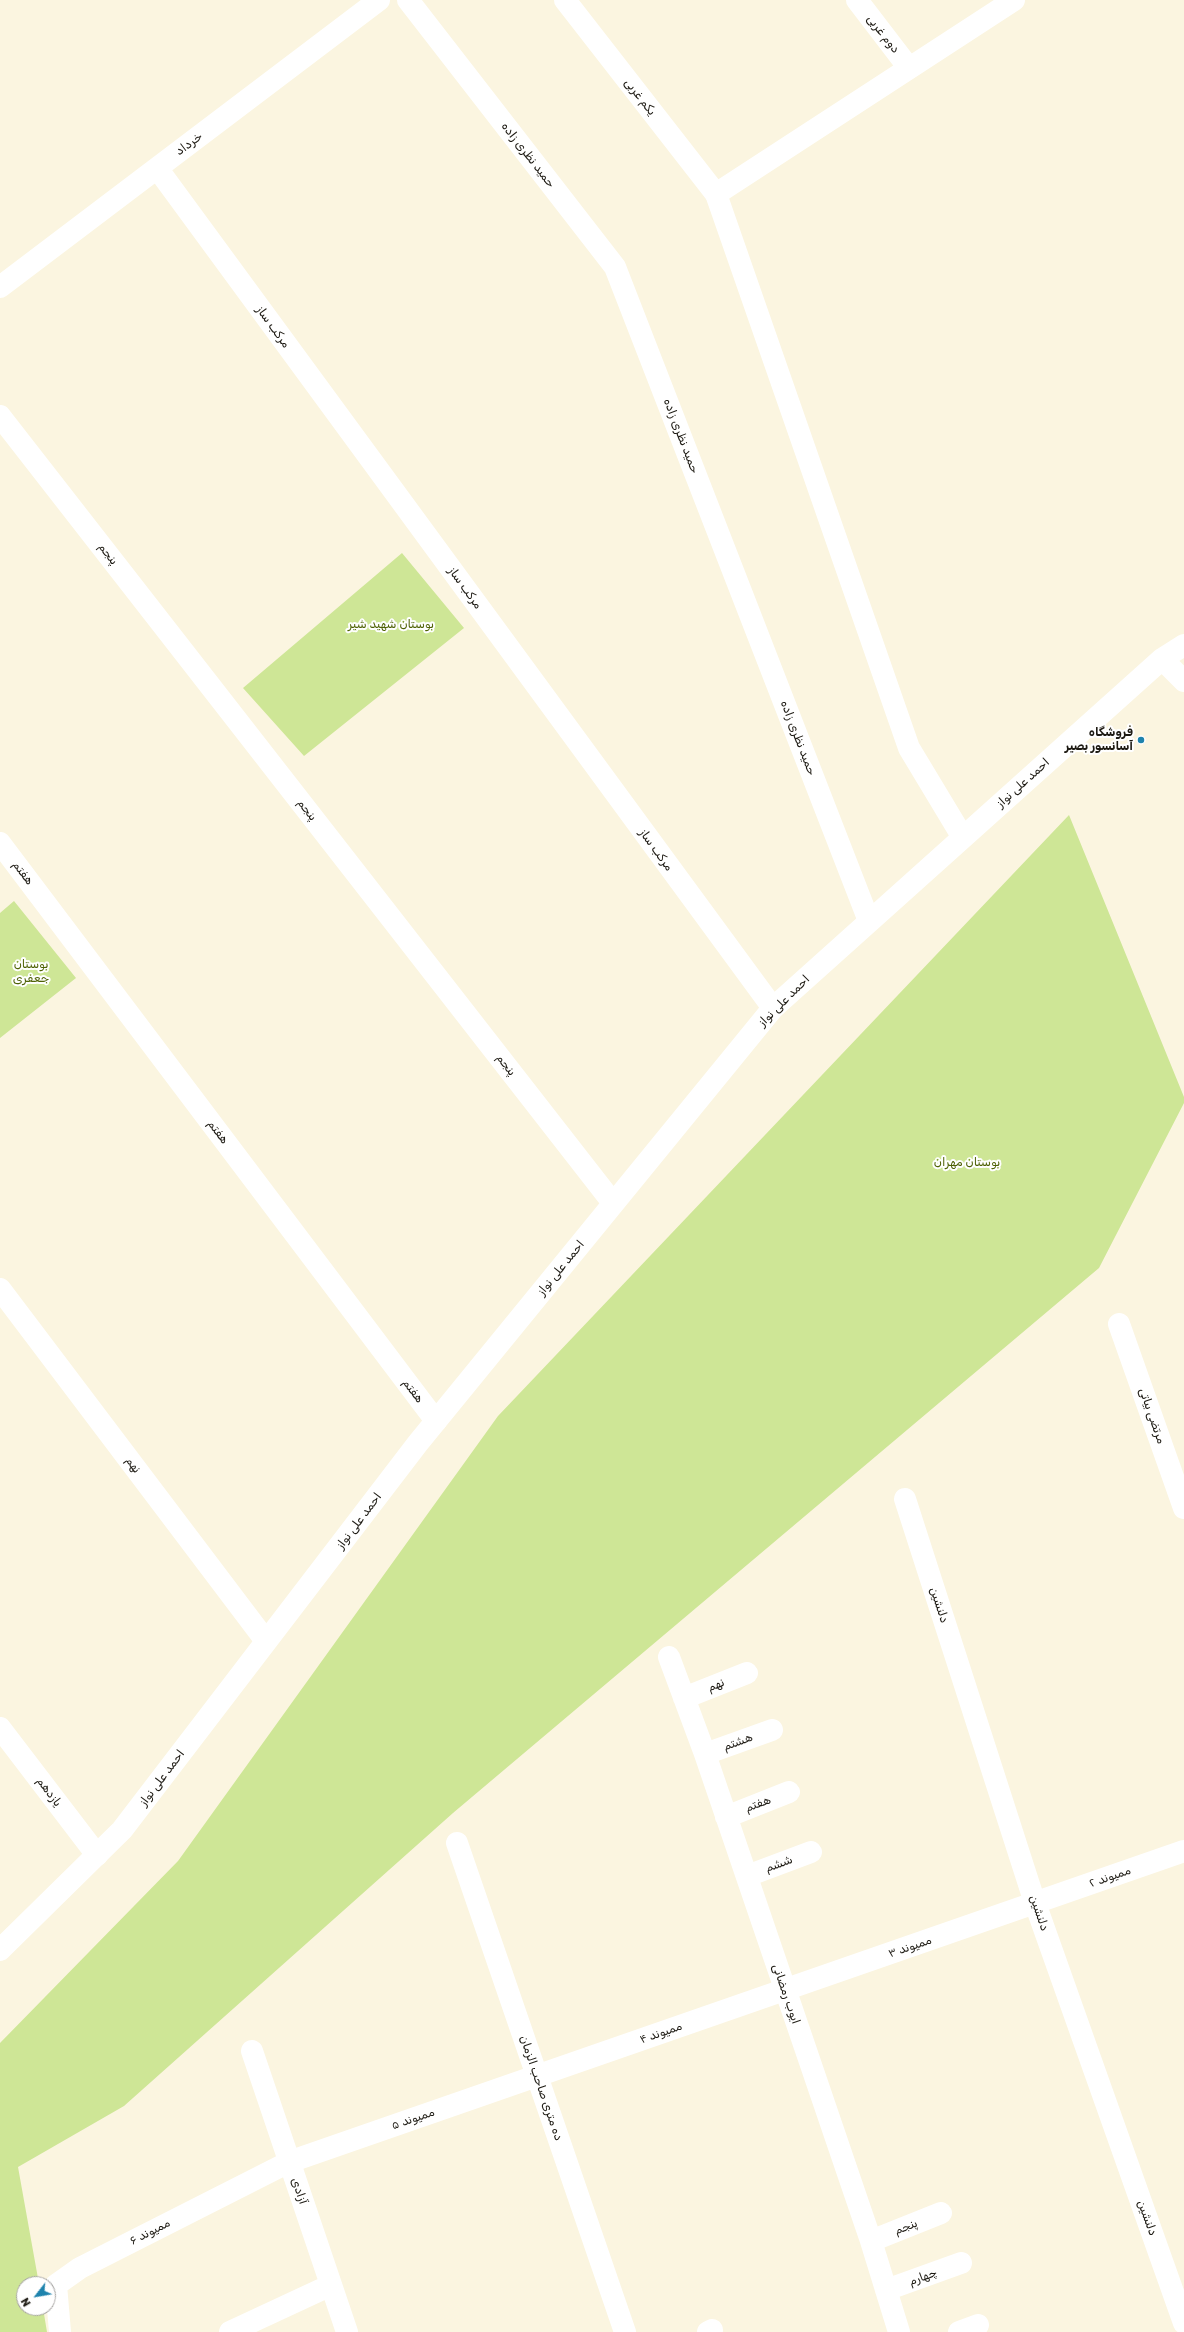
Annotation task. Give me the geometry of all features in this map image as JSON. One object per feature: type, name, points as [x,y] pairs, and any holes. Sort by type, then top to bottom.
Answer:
[{"type":"street","name":"خرداد","points":[[0,287],[379,0]]},
{"type":"street","name":"حمید نظری زاده","points":[[408,0],[615,267],[869,921]]},
{"type":"street","name":"یکم غربی","points":[[565,0],[716,194],[909,748],[962,836]]},
{"type":"street","name":"دوم غربی","points":[[857,0],[909,68]]},
{"type":"street","points":[[716,194],[1014,0]]},
{"type":"street","name":"مرکب ساز","points":[[157,168],[772,1008]]},
{"type":"street","name":"پنجم","points":[[0,416],[613,1203]]},
{"type":"street","name":"احمد علی نواز","points":[[0,1950],[122,1830],[436,1421],[772,1008],[962,836],[1162,659],[1184,645]]},
{"type":"street","points":[[1162,659],[1184,681]]},
{"type":"street","name":"هفتم","points":[[0,843],[436,1421]]},
{"type":"street","name":"نهم","points":[[0,1289],[266,1641]]},
{"type":"street","name":"مرتضی بیاتی","points":[[1119,1324],[1177,1464],[1184,1508]]},
{"type":"street","name":"دلنشین","points":[[904,1500],[1035,1903],[1184,2323]]},
{"type":"street","name":"ایوب رمضانی","points":[[669,1657],[705,1754],[747,1876],[784,1990],[871,2241],[899,2332]]},
{"type":"street","name":"نهم","points":[[684,1698],[748,1673]]},
{"type":"street","name":"یازدهم","points":[[0,1728],[97,1855]]},
{"type":"street","name":"هشتم","points":[[705,1754],[772,1730]]},
{"type":"street","name":"هفتم","points":[[726,1816],[789,1792]]},
{"type":"street","name":"ده متری صاحب الزمان","points":[[457,1843],[625,2332]]},
{"type":"street","name":"ششم","points":[[747,1876],[811,1852]]},
{"type":"street","name":"ممیوند ۲","points":[[1035,1903],[1184,1852]]},
{"type":"street","name":"ممیوند ۳","points":[[784,1990],[1035,1903]]},
{"type":"street","name":"ممیوند ۴","points":[[537,2076],[784,1990]]},
{"type":"street","name":"آزادی","points":[[252,2051],[347,2332]]},
{"type":"street","name":"ممیوند ۵","points":[[289,2162],[537,2076]]},
{"type":"street","name":"ممیوند ۶","points":[[60,2332],[56,2285],[74,2272],[289,2162]]},
{"type":"street","name":"پنجم","points":[[871,2241],[942,2213]]},
{"type":"street","name":"چهارم","points":[[886,2290],[961,2263]]},
{"type":"street","points":[[230,2332],[331,2285]]},
{"type":"green space","name":"بوستان شهید شیر","points":[[402,553],[464,628],[304,756],[243,688]]},
{"type":"green space","name":"بوستان مهران","points":[[1069,815],[1184,1097],[1184,1103],[1099,1268],[453,1813],[124,2106],[18,2167],[38,2276],[16,2276],[16,2316],[44,2316],[47,2332],[0,2332],[0,2043],[178,1861],[498,1416]]},
{"type":"green space","name":"بوستان جعفری","points":[[14,901],[76,978],[0,1038],[0,913]]},
{"type":"place","name":"فروشگاه آسانسور بصیر","points":[[1141,740]]}]
